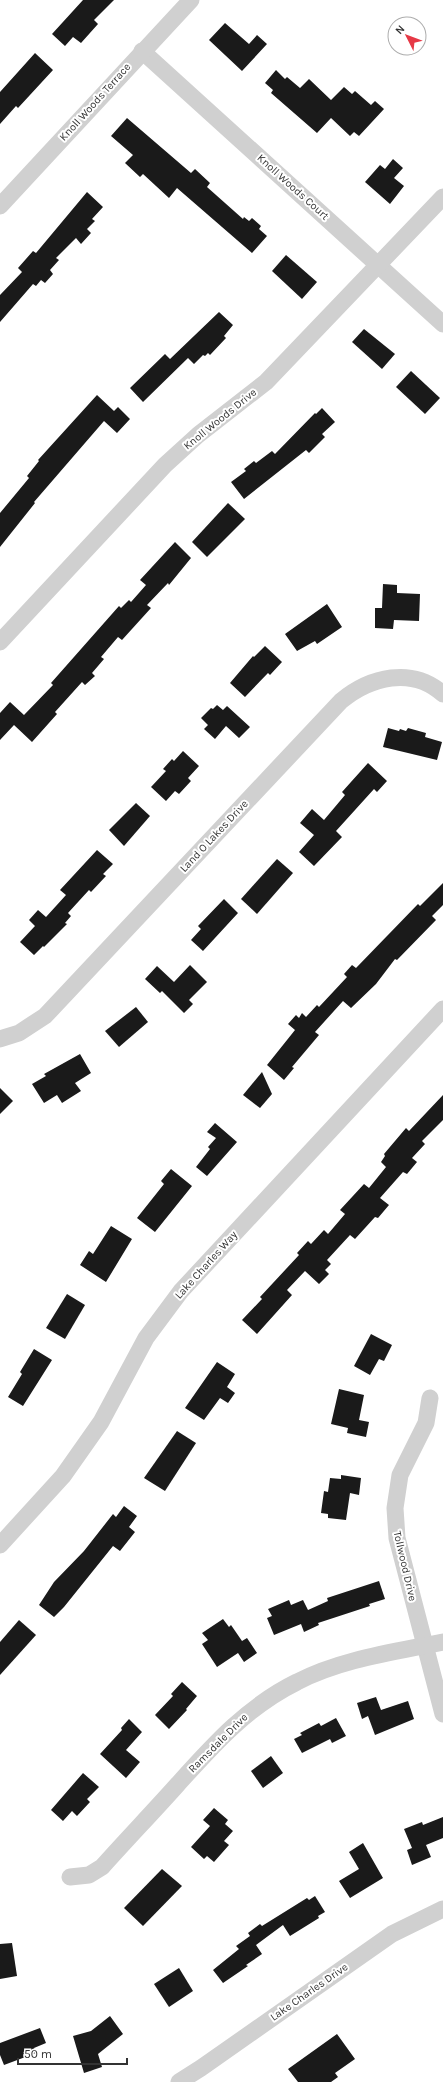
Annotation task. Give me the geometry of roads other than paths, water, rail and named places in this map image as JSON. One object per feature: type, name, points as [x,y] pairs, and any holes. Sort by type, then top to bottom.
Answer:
[{"type":"street","name":"Knoll Woods Terrace","points":[[0,206],[142,51],[191,0]]},
{"type":"street","name":"Knoll Woods Court","points":[[142,51],[443,324]]},
{"type":"street","name":"Knoll Woods Drive","points":[[0,642],[165,465],[198,435],[266,382],[443,197]]},
{"type":"street","name":"Land O Lakes Drive","points":[[0,1039],[19,1033],[45,1016],[336,706],[356,689],[374,681],[392,678],[408,678],[425,683],[443,694]]},
{"type":"street","name":"Lake Charles Way","points":[[0,1545],[67,1470],[101,1422],[146,1338],[181,1291],[443,1009]]},
{"type":"street","name":"Tollwood Drive","points":[[430,1398],[426,1423],[400,1475],[395,1508],[397,1538],[443,1714]]},
{"type":"street","name":"Ramsdale Drive","points":[[70,1877],[89,1875],[102,1867],[221,1737],[245,1714],[268,1698],[297,1681],[333,1667],[443,1642]]},
{"type":"street","name":"Lake Charles Drive","points":[[179,2082],[392,1934],[443,1909]]}]
